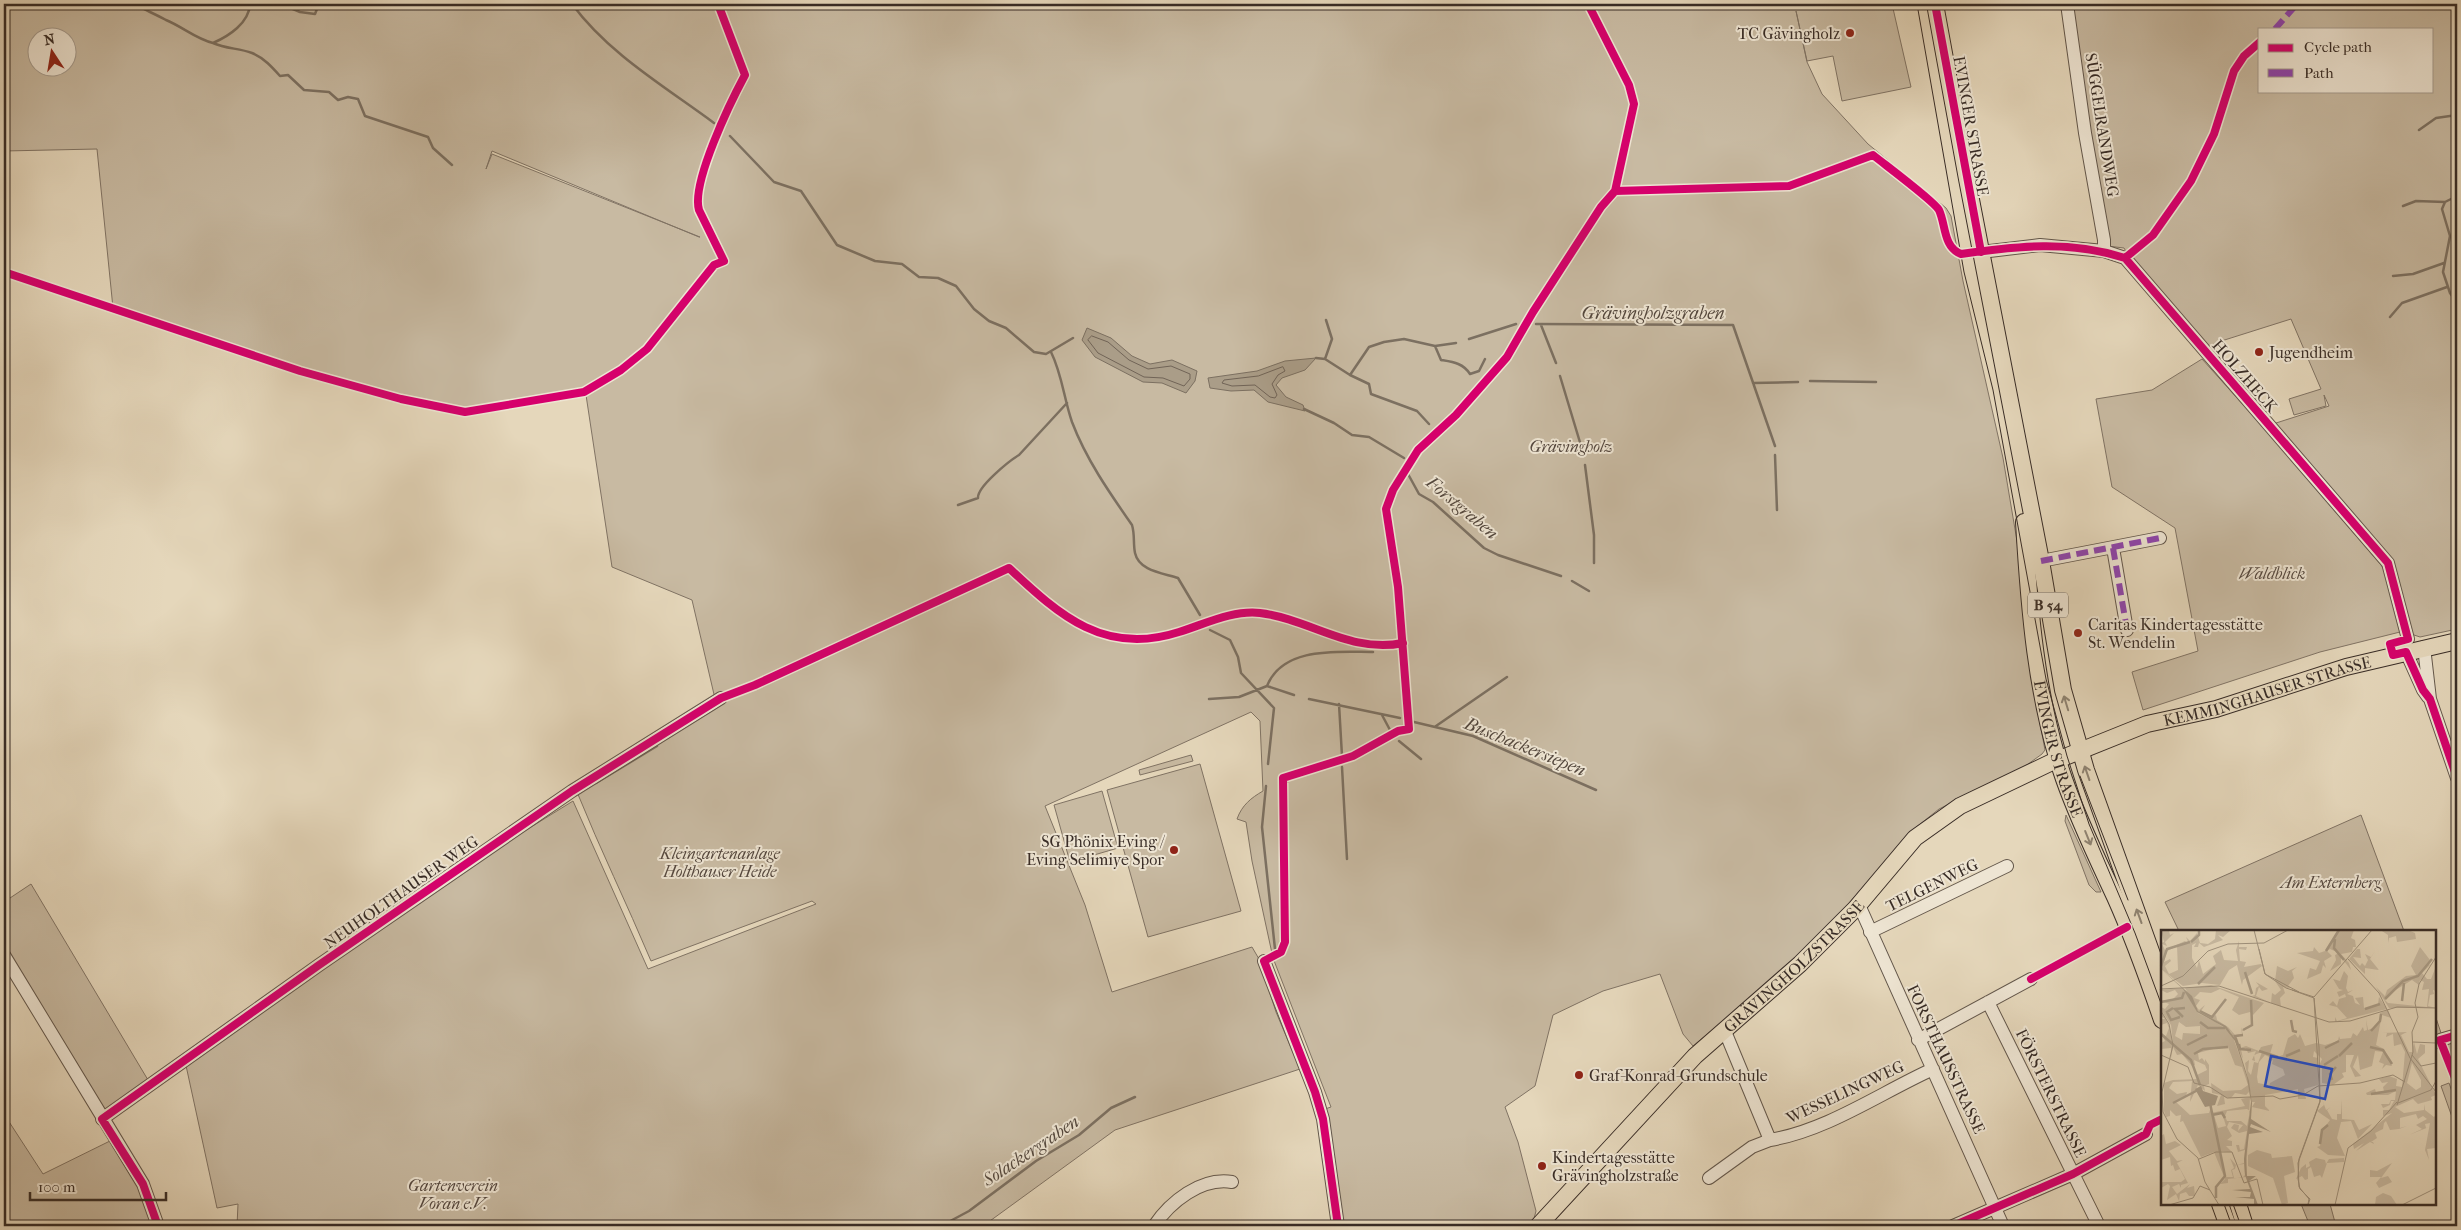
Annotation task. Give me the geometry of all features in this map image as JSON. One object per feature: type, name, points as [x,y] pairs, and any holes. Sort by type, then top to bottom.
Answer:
[{"type":"main road","name":"EVINGER STRASSE","points":[[1935,4],[2020,460],[2041,561],[2063,690],[2080,750],[2161,979]]},
{"type":"main road","name":"EVINGER STRASSE","points":[[2020,460],[2028,578],[2037,654],[2045,703],[2058,759],[2076,809],[2125,921],[2161,1017]]},
{"type":"main road","name":"KEMMINGHAUSER STRASSE","points":[[2080,750],[2147,724],[2216,709],[2407,645],[2424,648],[2457,641]]},
{"type":"main road","name":"GRÄVINGHOLZSTRASSE","points":[[1538,1226],[1695,1056],[1800,964],[1859,905],[1894,861],[1922,832],[1960,806],[2080,750]]},
{"type":"main road","points":[[2220,1205],[2228,1226]]},
{"type":"main road","points":[[2238,1205],[2245,1226]]},
{"type":"street","name":"SÜGGELRANDWEG","points":[[2067,4],[2087,142],[2104,240],[2104,251]]},
{"type":"street","name":"HOLZHECK","points":[[1981,252],[2027,245],[2104,251],[2125,258],[2388,563],[2407,645],[2422,690],[2430,699]]},
{"type":"street","points":[[2041,561],[2160,538]]},
{"type":"street","points":[[2113,548],[2127,630]]},
{"type":"street","points":[[2424,648],[2430,699],[2457,778]]},
{"type":"street","name":"NEUHOLTHAUSER WEG","points":[[102,1119],[312,970],[572,791],[722,698]]},
{"type":"street","name":"TELGENWEG","points":[[1870,932],[2007,866]]},
{"type":"street","name":"FORSTHAUSSTRASSE","points":[[1859,905],[2003,1226]]},
{"type":"street","points":[[4,955],[143,1184],[158,1226]]},
{"type":"street","points":[[1264,961],[1315,1092],[1323,1120],[1338,1226]]},
{"type":"street","points":[[1918,1040],[2031,978]]},
{"type":"street","name":"FÖRSTERSTRASSE","points":[[1988,1002],[2099,1226]]},
{"type":"street","name":"WESSELINGWEG","points":[[1724,1029],[1770,1140]]},
{"type":"street","points":[[2440,1040],[2457,1035]]},
{"type":"street","name":"WESSELINGWEG","points":[[1709,1178],[1752,1147],[1770,1140],[1791,1137],[1814,1128],[1933,1069]]},
{"type":"street","points":[[1953,1226],[2073,1174],[2146,1134]]},
{"type":"street","points":[[1154,1226],[1165,1211],[1192,1192],[1220,1180],[1232,1182]]},
{"type":"green space","name":"Grävingholz","points":[[4,4],[1892,4],[1911,87],[1842,101],[1833,56],[1807,61],[1796,11],[1807,62],[1822,94],[1868,144],[1946,208],[1951,216],[1963,281],[2003,458],[2019,553],[2036,702],[2045,750],[2024,767],[1939,809],[1914,829],[1816,944],[1693,1046],[1683,1034],[1660,974],[1603,991],[1553,1015],[1535,1086],[1505,1107],[1518,1142],[1536,1211],[1532,1226],[1342,1226],[1325,1109],[1331,1107],[1273,958],[1252,861],[1246,822],[1237,819],[1247,802],[1263,791],[1260,721],[1251,712],[1045,806],[1085,905],[1112,992],[1252,947],[1259,959],[1276,1012],[1300,1069],[1115,1130],[983,1226],[237,1226],[238,1204],[217,1208],[185,1061],[452,876],[573,801],[648,969],[816,904],[812,901],[651,961],[577,792],[716,703],[692,600],[612,567],[586,395],[611,378],[582,389],[465,410],[400,398],[301,369],[113,308],[97,149],[4,151]],"holes":[[[492,151],[675,227],[492,154],[486,169]]]},
{"type":"green space","points":[[2068,4],[2457,4],[2457,629],[2420,637],[2411,634],[2395,568],[2273,424],[2329,406],[2324,395],[2326,406],[2294,415],[2289,399],[2321,389],[2291,319],[2215,343],[2209,348],[2137,271],[2124,248],[2107,246]]},
{"type":"green space","name":"Waldblick","points":[[2202,359],[2264,428],[2381,565],[2385,571],[2400,632],[2320,652],[2143,710],[2132,672],[2198,651],[2175,528],[2112,487],[2096,399],[2152,390]]},
{"type":"green space","points":[[1191,755],[1193,761],[1140,775],[1139,770]]},
{"type":"green space","name":"SG Phönix Eving / Eving Selimiye Spor","points":[[1200,764],[1241,911],[1148,937],[1107,790]]},
{"type":"green space","points":[[1102,791],[1118,848],[1070,862],[1054,805]]},
{"type":"green space","points":[[2066,815],[2101,892],[2096,892],[2089,885],[2065,821]]},
{"type":"green space","name":"Am Externberg","points":[[2361,815],[2404,930],[2179,930],[2165,902]]},
{"type":"green space","points":[[31,884],[151,1085],[102,1119],[4,955],[4,902]]},
{"type":"green space","points":[[2436,1018],[2443,1039],[2456,1042],[2457,1095],[2439,1048],[2436,1049]]},
{"type":"green space","points":[[2449,1083],[2457,1106],[2457,1131],[2441,1086]]},
{"type":"green space","points":[[4,1114],[43,1174],[114,1139],[123,1152],[155,1226],[4,1226]]},
{"type":"green space","points":[[2301,1205],[2330,1205],[2336,1226],[2310,1226]]},
{"type":"water","points":[[1087,328],[1111,338],[1132,356],[1150,364],[1172,360],[1197,371],[1195,381],[1186,393],[1162,383],[1143,382],[1095,357],[1082,340]]},
{"type":"water","points":[[1316,358],[1305,370],[1282,378],[1276,385],[1286,397],[1303,405],[1305,411],[1268,402],[1254,390],[1231,391],[1210,388],[1208,378],[1257,371],[1285,361]]},
{"type":"waterway","points":[[87,4],[92,4]]},
{"type":"waterway","points":[[134,4],[201,39],[213,43],[231,33],[242,23],[249,11],[250,4]]},
{"type":"waterway","points":[[281,4],[300,12],[315,14],[319,4]]},
{"type":"waterway","points":[[382,4],[389,6],[391,4]]},
{"type":"waterway","points":[[416,4],[443,4]]},
{"type":"waterway","name":"Grävingholzgraben","points":[[572,4],[587,22],[620,54],[714,123]]},
{"type":"waterway","points":[[213,43],[256,55],[268,63],[280,76],[288,75],[304,90],[329,92],[338,100],[348,97],[358,99],[365,116],[428,137],[433,148],[452,165]]},
{"type":"waterway","points":[[2419,130],[2436,118],[2457,115]]},
{"type":"waterway","name":"Grävingholzgraben","points":[[730,136],[774,182],[801,191],[837,245],[875,261],[902,264],[919,277],[938,278],[956,286],[974,309],[989,321],[1006,328],[1034,352],[1046,354],[1073,338]]},
{"type":"waterway","points":[[2457,196],[2445,202],[2442,209],[2450,236],[2443,272],[2450,293],[2457,303]]},
{"type":"waterway","points":[[2403,206],[2416,201],[2445,202]]},
{"type":"waterway","points":[[2393,276],[2413,274],[2444,263]]},
{"type":"waterway","points":[[2390,317],[2402,303],[2447,287]]},
{"type":"waterway","points":[[1325,359],[1332,339],[1326,320]]},
{"type":"waterway","name":"Grävingholzgraben","points":[[1469,339],[1516,324]]},
{"type":"waterway","name":"Grävingholzgraben","points":[[1536,324],[1733,325],[1775,446]]},
{"type":"waterway","points":[[1541,325],[1556,363]]},
{"type":"waterway","name":"Grävingholzgraben","points":[[1316,358],[1325,359],[1350,375],[1369,347],[1384,342],[1404,339],[1435,346],[1456,343]]},
{"type":"waterway","points":[[1435,346],[1441,360],[1461,365],[1470,374],[1479,371],[1485,359]]},
{"type":"waterway","name":"Buschackersiepen","points":[[1051,352],[1058,369],[1072,422],[1084,449],[1132,525],[1134,549],[1137,559],[1146,568],[1178,578],[1200,615]]},
{"type":"waterway","points":[[1350,375],[1369,384],[1371,394],[1417,411],[1429,424]]},
{"type":"waterway","points":[[1560,376],[1582,449]]},
{"type":"waterway","points":[[1810,381],[1876,382]]},
{"type":"waterway","points":[[1753,383],[1798,382]]},
{"type":"waterway","points":[[958,505],[978,498],[979,493],[988,481],[1001,468],[1019,455],[1067,403]]},
{"type":"waterway","name":"Forstgraben","points":[[1304,409],[1334,423],[1352,435],[1369,437],[1404,458]]},
{"type":"waterway","name":"Grävingholzgraben","points":[[1775,455],[1777,510]]},
{"type":"waterway","points":[[1585,465],[1594,535],[1594,563]]},
{"type":"waterway","name":"Forstgraben","points":[[1408,474],[1419,494],[1433,502],[1484,548],[1498,555],[1561,576]]},
{"type":"waterway","name":"Forstgraben","points":[[1572,581],[1589,591]]},
{"type":"waterway","name":"Buschackersiepen","points":[[1210,630],[1230,640],[1238,657],[1241,673],[1274,708],[1268,764]]},
{"type":"waterway","points":[[1267,686],[1275,673],[1285,664],[1298,658],[1328,652],[1373,652]]},
{"type":"waterway","points":[[1436,726],[1507,677]]},
{"type":"waterway","points":[[1209,699],[1239,697],[1267,686],[1294,695]]},
{"type":"waterway","name":"Buschackersiepen","points":[[1309,699],[1400,718]]},
{"type":"waterway","points":[[1339,704],[1342,756]]},
{"type":"waterway","points":[[1382,715],[1390,730]]},
{"type":"waterway","name":"Buschackersiepen","points":[[1414,722],[1473,736],[1596,790]]},
{"type":"waterway","points":[[1399,741],[1421,759]]},
{"type":"waterway","points":[[596,783],[657,746]]},
{"type":"waterway","points":[[1342,767],[1347,859]]},
{"type":"waterway","points":[[1266,786],[1262,827],[1275,949]]},
{"type":"waterway","name":"Solackergraben","points":[[941,1226],[969,1211],[1036,1161],[1079,1135],[1111,1108],[1135,1097]]},
{"type":"tram line","points":[[1917,4],[1964,272],[1993,390],[2046,679],[2067,756],[2089,824],[2135,933],[2161,1003]]},
{"type":"tram line","points":[[2080,776],[2128,900]]},
{"type":"tram line","points":[[2224,1205],[2232,1226]]},
{"type":"tram line","points":[[2233,1205],[2241,1226]]},
{"type":"marked path","points":[[2276,28],[2297,4]]},
{"type":"marked path","points":[[2041,561],[2160,538]]},
{"type":"marked path","points":[[2113,548],[2127,630]]},
{"type":"cycle path","points":[[4,272],[300,371],[401,399],[465,412],[584,392],[621,370],[647,349],[714,265],[724,261],[699,210],[698,198],[706,162],[745,75],[718,4]]},
{"type":"cycle path","points":[[1338,1226],[1323,1119],[1315,1092],[1264,961],[1281,952],[1285,942],[1283,778],[1353,756],[1398,731],[1409,729],[1398,587],[1386,509],[1393,490],[1418,450],[1456,415],[1507,357],[1533,312],[1601,207],[1615,191],[1634,104],[1629,85],[1588,4]]},
{"type":"cycle path","points":[[1935,4],[1981,252]]},
{"type":"cycle path","points":[[2125,258],[2153,235],[2191,181],[2214,134],[2234,71],[2244,56],[2258,44]]},
{"type":"cycle path","points":[[1615,191],[1789,186],[1873,155],[1935,205],[1939,210],[1948,241],[1955,251],[1961,254],[2043,246],[2084,249],[2125,258],[2388,563],[2408,639],[2390,644],[2393,655],[2406,652],[2423,690],[2430,699],[2457,778]]},
{"type":"cycle path","points":[[158,1226],[143,1184],[102,1119],[319,965],[572,791],[721,698],[755,685],[1009,568],[1028,586],[1066,616],[1085,627],[1106,635],[1128,639],[1153,638],[1229,616],[1260,613],[1278,616],[1348,640],[1366,644],[1403,643]]},
{"type":"cycle path","points":[[2031,979],[2127,927]]},
{"type":"cycle path","points":[[2457,1035],[2440,1040],[2457,1083]]},
{"type":"cycle path","points":[[1953,1226],[2073,1174],[2146,1134],[2150,1125],[2161,1120]]},
{"type":"place","name":"TC Gävingholz","points":[[1850,33]]},
{"type":"place","name":"Jugendheim","points":[[2259,352]]},
{"type":"place","name":"Caritas Kindertagesstätte St. Wendelin","points":[[2078,633]]},
{"type":"place","name":"SG Phönix Eving / Eving Selimiye Spor","points":[[1174,850]]},
{"type":"place","name":"Graf-Konrad-Grundschule","points":[[1579,1075]]},
{"type":"place","name":"Kindertagesstätte Grävingholzstraße","points":[[1542,1166]]},
{"type":"park label","name":"Kleingartenanlage Holthauser Heide","points":[[720,862]]},
{"type":"park label","name":"Gartenverein Voran e.V.","points":[[453,1194]]}]
